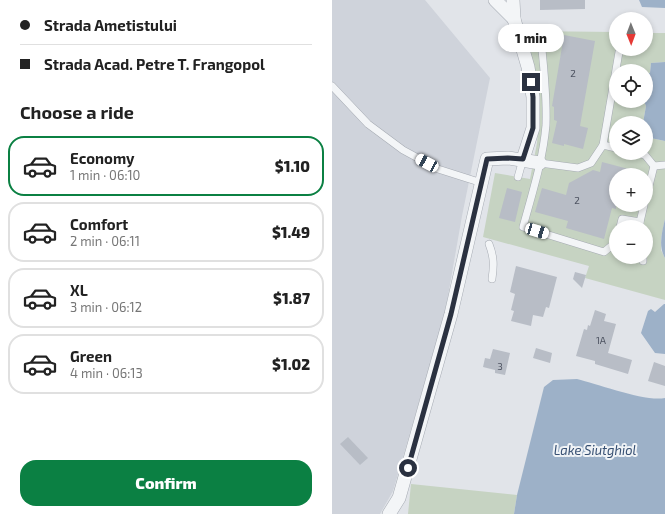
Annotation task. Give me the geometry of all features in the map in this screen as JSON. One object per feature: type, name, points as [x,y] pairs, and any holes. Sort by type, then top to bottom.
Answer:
[{"type":"street","points":[[495,0],[514,19]]},
{"type":"street","points":[[514,0],[514,19],[528,67],[533,97],[533,128],[523,159]]},
{"type":"street","points":[[389,514],[399,498],[451,314],[487,159],[523,159],[540,163]]},
{"type":"lane","points":[[541,40],[546,84],[546,126],[540,163],[524,227],[604,252],[609,248]]},
{"type":"lane","points":[[540,163],[578,168],[591,163],[603,145],[618,56]]},
{"type":"lane","points":[[332,86],[368,124],[403,150],[438,169],[482,183]]},
{"type":"lane","points":[[603,145],[609,146]]},
{"type":"lane","points":[[518,178],[523,159]]},
{"type":"lane","points":[[649,160],[654,166]]},
{"type":"lane","points":[[654,166],[665,164]]},
{"type":"lane","points":[[653,170],[654,166]]},
{"type":"lane","points":[[489,244],[493,254],[494,263],[492,279]]},
{"type":"shaded area","points":[[332,0],[425,0],[490,78],[462,216],[445,313],[393,491],[380,514],[332,514]]},
{"type":"green space","points":[[526,31],[609,32],[609,56],[653,56],[653,33],[665,33],[665,62],[651,64],[609,64],[609,108],[646,108],[644,116],[609,116],[609,160],[653,160],[653,138],[665,141],[665,219],[661,238],[661,250],[665,258],[665,300],[585,278],[589,266],[483,237],[495,173],[530,179],[537,143],[540,105]]},
{"type":"green space","points":[[411,484],[517,495],[514,514],[408,514]]},
{"type":"water","points":[[639,0],[665,0],[665,8],[642,7]]},
{"type":"water","points":[[665,62],[665,141],[653,138],[653,116],[644,116],[646,108],[653,108],[653,64],[651,63]]},
{"type":"water","points":[[665,219],[665,258],[661,244]]},
{"type":"water","points":[[664,304],[665,354],[655,353],[641,333],[648,311],[651,309],[655,312]]},
{"type":"water","name":"Lake Siutghiol","points":[[577,379],[634,395],[656,399],[665,398],[665,514],[514,514],[517,495],[544,387],[553,380]]},
{"type":"building","points":[[540,0],[585,0],[585,9],[540,10]]},
{"type":"building","points":[[564,35],[595,41],[580,126],[588,128],[583,149],[564,144],[564,146],[552,143],[557,121],[554,120],[554,107],[552,106]]},
{"type":"building","points":[[602,162],[625,168],[609,168],[609,212],[611,212],[604,239],[566,228],[568,221],[535,212],[542,188],[566,195],[569,183],[593,170],[600,172]]},
{"type":"building","points":[[507,188],[522,192],[515,222],[499,218]]},
{"type":"building","points":[[516,266],[557,277],[549,308],[546,307],[543,317],[533,315],[531,326],[511,321],[514,311],[511,310],[515,294],[510,292]]},
{"type":"building","points":[[575,272],[586,275],[582,288],[573,279]]},
{"type":"building","points":[[595,310],[606,314],[604,321],[616,324],[608,353],[632,360],[628,374],[595,364],[595,361],[576,356],[584,329],[587,330],[588,325],[590,326]]},
{"type":"building","points":[[536,348],[552,353],[550,363],[533,358]]},
{"type":"building","points":[[493,349],[510,353],[505,375],[495,373],[495,370],[483,367],[485,358],[490,359]]},
{"type":"building","points":[[654,362],[665,366],[665,386],[648,381]]},
{"type":"building","points":[[348,437],[368,458],[360,465],[340,444]]},
{"type":"route","points":[[408,468],[451,314],[487,159],[523,159],[533,128],[533,97],[531,82]]}]
